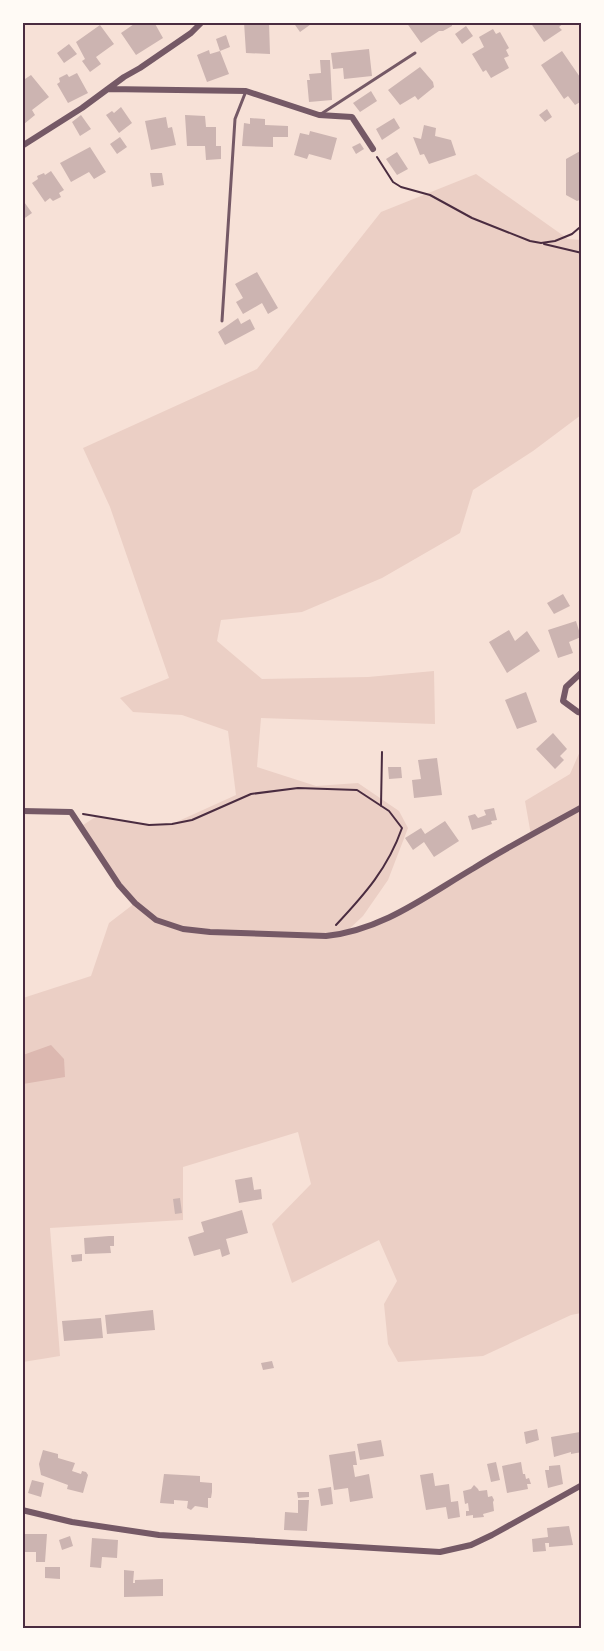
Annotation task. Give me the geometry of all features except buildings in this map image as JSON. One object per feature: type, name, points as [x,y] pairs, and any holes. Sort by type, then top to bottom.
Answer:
[{"type":"street","points":[[22,146],[66,119],[124,76],[140,68],[191,33],[202,22]]},
{"type":"street","points":[[108,89],[246,92],[319,115],[352,117],[373,149]]},
{"type":"street","points":[[582,672],[566,687],[563,701],[582,713]]},
{"type":"street","points":[[22,812],[71,812],[119,885],[135,903],[156,920],[183,929],[210,932],[326,936],[344,934],[387,920],[476,866],[582,807]]},
{"type":"street","points":[[22,1510],[72,1522],[159,1535],[440,1552],[471,1545],[582,1485]]},
{"type":"lane","points":[[319,115],[415,53]]},
{"type":"lane","points":[[222,321],[235,119],[246,92]]},
{"type":"path","points":[[373,149],[388,175],[401,187],[430,195],[472,219],[513,235],[559,249],[582,253]]},
{"type":"path","points":[[542,243],[555,241],[572,234],[579,228]]},
{"type":"path","points":[[381,806],[382,752]]},
{"type":"path","points":[[71,812],[149,825],[172,824],[192,820],[251,794],[298,788],[357,790],[389,812],[402,828],[395,848],[382,871],[360,900],[326,936]]},
{"type":"shaded area","points":[[476,174],[568,239],[581,240],[581,415],[533,451],[473,490],[460,533],[382,578],[302,612],[221,620],[217,641],[262,679],[368,677],[434,671],[435,724],[261,718],[257,767],[316,786],[358,783],[399,811],[408,828],[388,880],[363,916],[346,932],[371,926],[531,835],[525,801],[570,774],[581,749],[581,1313],[571,1315],[483,1356],[398,1362],[388,1344],[384,1304],[397,1281],[379,1240],[292,1283],[272,1224],[311,1184],[298,1132],[183,1167],[183,1220],[50,1228],[60,1356],[23,1362],[23,998],[91,976],[109,923],[135,903],[80,827],[97,816],[149,825],[172,824],[236,795],[228,731],[182,715],[133,712],[120,698],[169,678],[110,507],[83,448],[257,369],[381,212]]},
{"type":"shaded area","points":[[51,1045],[64,1059],[65,1077],[23,1084],[23,1055]]}]
